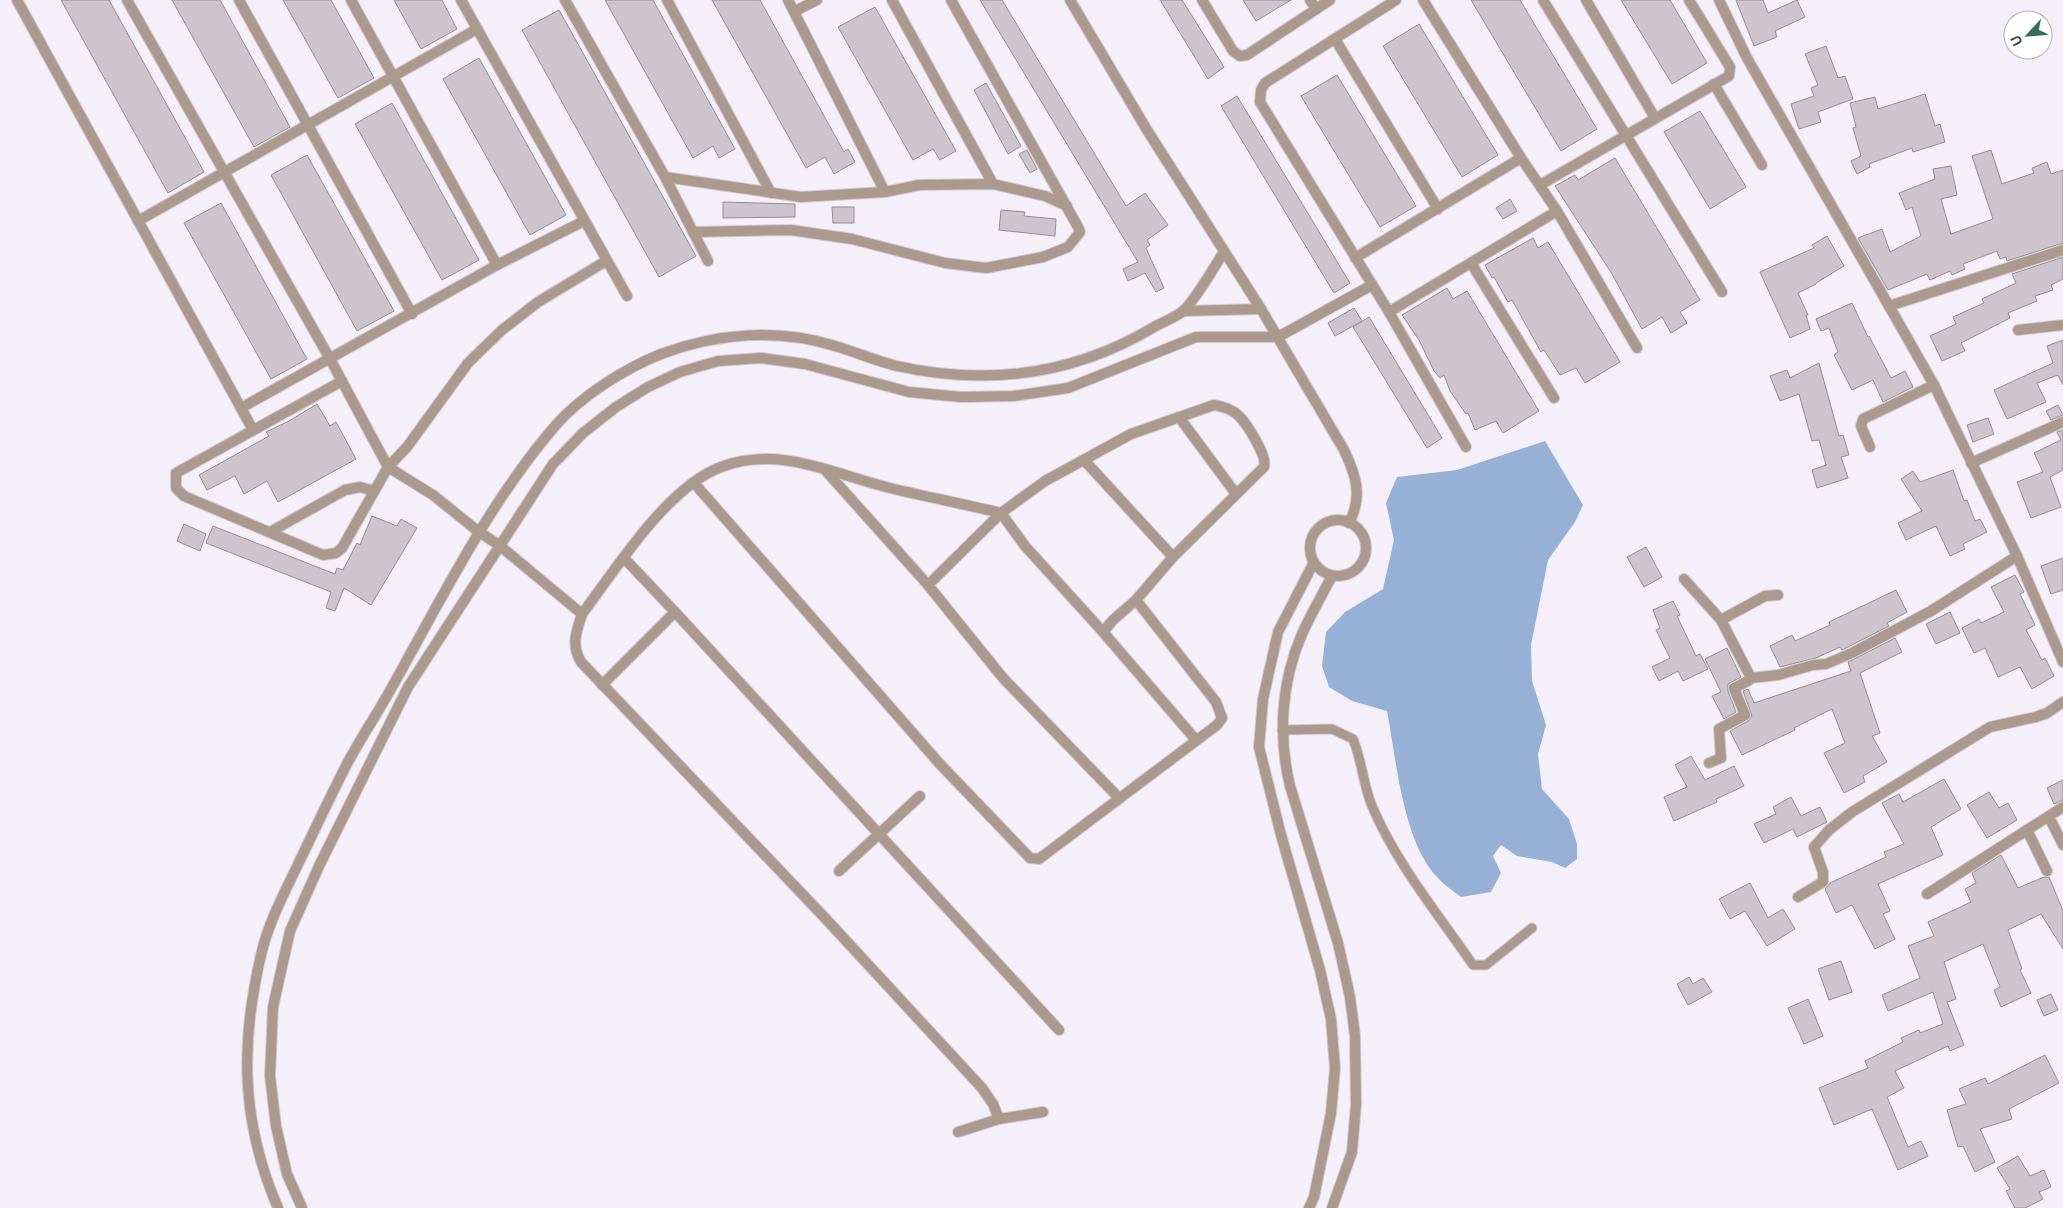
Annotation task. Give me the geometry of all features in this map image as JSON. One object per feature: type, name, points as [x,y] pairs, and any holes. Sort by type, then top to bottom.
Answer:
[{"type":"street","points":[[17,0],[253,430]]},
{"type":"street","points":[[127,0],[330,359],[388,466],[433,495],[479,532],[499,545],[582,614]]},
{"type":"street","points":[[239,0],[412,314]]},
{"type":"street","points":[[351,0],[497,265]]},
{"type":"street","points":[[461,0],[627,296]]},
{"type":"street","points":[[565,0],[665,177],[708,261]]},
{"type":"street","points":[[667,0],[771,193]]},
{"type":"street","points":[[788,0],[885,192]]},
{"type":"street","points":[[795,11],[817,0]]},
{"type":"street","points":[[892,0],[993,184]]},
{"type":"street","points":[[692,232],[791,230],[852,239],[945,263],[986,268],[1043,257],[1068,247],[1080,232],[951,0]]},
{"type":"street","points":[[1070,0],[1147,130],[1278,337],[1353,469],[1358,487],[1356,511],[1349,523]]},
{"type":"street","points":[[1202,0],[1233,51],[1240,56],[1247,55],[1313,4],[1330,0]]},
{"type":"street","points":[[1396,0],[1265,83],[1261,90],[1260,102],[1372,285],[1466,447]]},
{"type":"street","points":[[1423,0],[1521,158],[1557,211],[1637,348]]},
{"type":"street","points":[[1543,0],[1722,292]]},
{"type":"street","points":[[1586,0],[1655,118]]},
{"type":"street","points":[[1540,185],[1729,76],[1730,67],[1689,0]]},
{"type":"street","points":[[1719,0],[1747,58],[1934,386],[2017,556],[2063,662]]},
{"type":"street","points":[[138,221],[477,30]]},
{"type":"street","points":[[1335,39],[1438,209]]},
{"type":"street","points":[[1714,84],[1762,165]]},
{"type":"street","points":[[1355,258],[1521,158]]},
{"type":"street","points":[[665,177],[802,197],[885,192],[919,185],[993,184],[1045,196],[1067,206]]},
{"type":"street","points":[[1388,312],[1557,211]]},
{"type":"street","points":[[241,408],[497,265],[584,220]]},
{"type":"street","points":[[1889,306],[2063,250]]},
{"type":"street","points":[[278,1208],[257,1152],[251,1120],[245,1058],[261,956],[270,922],[348,762],[479,532],[508,488],[557,423],[625,370],[663,354],[702,342],[735,336],[778,334],[834,345],[892,365],[936,374],[982,377],[1039,372],[1095,355],[1137,338],[1183,311],[1224,252]]},
{"type":"street","points":[[342,381],[176,473],[176,488],[184,496],[323,556],[336,553],[349,538],[388,466],[406,447],[468,363],[502,330],[538,302],[606,261]]},
{"type":"street","points":[[1471,263],[1554,398]]},
{"type":"street","points":[[302,1208],[287,1174],[276,1126],[270,1076],[272,1007],[290,931],[320,864],[408,687],[552,464],[583,433],[616,407],[648,387],[680,372],[718,361],[761,358],[805,364],[910,392],[960,397],[1014,396],[1068,388],[1196,337],[1278,337],[1372,285]]},
{"type":"street","points":[[1183,311],[1261,309]]},
{"type":"street","points":[[2018,330],[2063,326]]},
{"type":"street","points":[[1870,447],[1861,426],[1863,419],[1934,386]]},
{"type":"street","points":[[928,585],[1001,513],[1045,481],[1131,434],[1214,405],[1229,408],[1240,416],[1265,457],[1266,463],[1264,468],[1173,557],[1136,600],[1113,620],[1103,632]]},
{"type":"street","points":[[1179,417],[1236,494]]},
{"type":"street","points":[[1971,463],[2063,422]]},
{"type":"street","points":[[999,1119],[993,1104],[982,1088],[826,919],[581,662],[575,651],[576,632],[582,614],[656,517],[694,483],[720,467],[754,458],[786,458],[890,488],[1001,513],[1025,546],[1103,632],[1196,740]]},
{"type":"street","points":[[1084,460],[1173,557]]},
{"type":"street","points":[[825,470],[928,585],[1003,678],[1119,798]]},
{"type":"street","points":[[694,483],[939,763],[1030,858],[1039,859],[1217,725],[1222,718],[1222,713],[1136,600]]},
{"type":"street","points":[[270,532],[345,490],[360,487],[374,491]]},
{"type":"street","points":[[1342,521],[1349,523],[1362,533],[1365,541],[1365,557],[1361,564],[1348,574],[1332,576],[1325,573],[1314,562],[1311,547],[1315,533],[1327,523],[1342,521]]},
{"type":"street","points":[[1709,763],[1721,758],[1719,729],[1745,716],[1734,688],[1751,678],[1778,675],[1813,665],[1826,664],[1852,653],[1931,611],[2017,556]]},
{"type":"street","points":[[624,558],[1059,1030]]},
{"type":"street","points":[[1308,1208],[1314,1197],[1331,1113],[1335,1068],[1331,1019],[1320,970],[1281,835],[1259,747],[1262,699],[1278,632],[1314,562]]},
{"type":"street","points":[[1332,576],[1302,635],[1286,688],[1282,730],[1285,764],[1290,786],[1338,943],[1350,997],[1355,1036],[1356,1104],[1352,1152],[1332,1208]]},
{"type":"street","points":[[1684,579],[1721,620],[1751,678]]},
{"type":"street","points":[[1721,620],[1765,596],[1778,596]]},
{"type":"street","points":[[602,685],[675,612]]},
{"type":"street","points":[[1798,897],[1823,882],[1824,872],[1814,847],[1829,830],[1852,812],[1990,727],[2048,713],[2063,702]]},
{"type":"street","points":[[839,871],[920,796]]},
{"type":"street","points":[[1927,894],[2063,807]]},
{"type":"street","points":[[2049,817],[2063,845]]},
{"type":"street","points":[[2028,830],[2047,871]]},
{"type":"street","points":[[958,1132],[999,1119],[1043,1112]]},
{"type":"lane","points":[[1282,730],[1332,729],[1353,739],[1362,764],[1371,804],[1388,840],[1473,965],[1486,965],[1532,928]]},
{"type":"water","points":[[1545,441],[1583,505],[1575,522],[1548,560],[1531,645],[1532,681],[1546,725],[1538,754],[1542,789],[1569,819],[1577,844],[1577,859],[1565,868],[1552,862],[1517,856],[1501,845],[1493,856],[1501,873],[1491,892],[1461,897],[1437,877],[1425,862],[1416,843],[1403,799],[1387,711],[1352,701],[1329,687],[1322,666],[1326,632],[1345,612],[1383,589],[1394,540],[1386,503],[1397,477],[1457,470]]},
{"type":"building","points":[[61,0],[109,0],[204,172],[168,193]]},
{"type":"building","points":[[172,0],[220,0],[290,127],[254,147]]},
{"type":"building","points":[[283,0],[331,0],[374,78],[338,98]]},
{"type":"building","points":[[394,0],[442,0],[457,29],[421,49]]},
{"type":"building","points":[[605,0],[653,0],[735,149],[719,158],[713,146],[693,158]]},
{"type":"building","points":[[712,0],[760,0],[844,152],[848,149],[855,162],[834,174],[825,157],[806,168]]},
{"type":"building","points":[[980,0],[1002,0],[1126,206],[1145,193],[1168,225],[1147,240],[1150,245],[1146,248],[1164,288],[1156,292],[1145,273],[1128,281],[1123,269],[1138,262]]},
{"type":"building","points":[[1160,0],[1182,0],[1224,67],[1208,79]]},
{"type":"building","points":[[1243,0],[1291,0],[1256,21]]},
{"type":"building","points":[[1471,0],[1520,0],[1597,129],[1561,151]]},
{"type":"building","points":[[1621,0],[1670,0],[1707,63],[1672,84]]},
{"type":"building","points":[[1736,0],[1763,0],[1768,13],[1797,0],[1805,17],[1775,31],[1777,37],[1754,46]]},
{"type":"building","points":[[875,7],[956,151],[940,160],[933,149],[913,160],[838,27]]},
{"type":"building","points":[[559,10],[696,256],[659,277],[522,30]]},
{"type":"building","points":[[1419,24],[1498,155],[1462,177],[1383,46]]},
{"type":"building","points":[[1826,46],[1838,78],[1845,76],[1853,99],[1818,112],[1821,122],[1799,129],[1791,104],[1814,96],[1811,88],[1818,85],[1805,54]]},
{"type":"building","points":[[479,58],[566,215],[530,235],[443,79]]},
{"type":"building","points":[[1337,75],[1416,206],[1380,227],[1301,96]]},
{"type":"building","points":[[986,83],[1021,146],[1008,154],[974,90]]},
{"type":"building","points":[[1925,94],[1935,126],[1940,124],[1945,142],[1913,152],[1912,148],[1869,164],[1870,167],[1857,174],[1851,161],[1861,156],[1853,128],[1856,127],[1850,103],[1875,97],[1878,109]]},
{"type":"building","points":[[1237,96],[1350,283],[1334,293],[1221,106]]},
{"type":"building","points":[[392,103],[479,260],[442,280],[355,124]]},
{"type":"building","points":[[1700,111],[1746,187],[1710,209],[1664,132]]},
{"type":"building","points":[[1027,150],[1037,169],[1030,173],[1019,154]]},
{"type":"building","points":[[1991,150],[2002,184],[2034,173],[2032,168],[2047,162],[2051,174],[2063,170],[2063,243],[2007,261],[2006,257],[2000,259],[1997,251],[1963,264],[1965,269],[1952,275],[1950,271],[1930,280],[1927,274],[1888,290],[1858,238],[1882,229],[1890,252],[1921,236],[1912,207],[1906,210],[1899,193],[1935,179],[1933,169],[1951,166],[1957,195],[1941,199],[1951,234],[1993,219],[1972,156]]},
{"type":"building","points":[[307,155],[394,311],[357,331],[271,175]]},
{"type":"building","points":[[1615,158],[1700,300],[1680,312],[1687,323],[1671,333],[1662,317],[1642,329],[1612,274],[1555,186],[1575,175],[1578,180]]},
{"type":"building","points":[[1510,199],[1517,211],[1503,219],[1496,208]]},
{"type":"building","points":[[723,202],[795,204],[795,217],[723,218]]},
{"type":"building","points":[[221,203],[307,359],[271,379],[184,223]]},
{"type":"building","points":[[832,207],[854,207],[854,223],[833,223]]},
{"type":"building","points":[[1001,210],[1025,212],[1024,216],[1056,219],[1055,236],[999,230]]},
{"type":"building","points":[[1827,236],[1844,266],[1798,293],[1808,315],[1806,315],[1810,329],[1790,338],[1760,272],[1814,248],[1812,245]]},
{"type":"building","points":[[1533,238],[1538,248],[1548,242],[1620,362],[1585,383],[1576,368],[1560,375],[1544,350],[1541,352],[1512,300],[1508,302],[1485,265]]},
{"type":"building","points":[[2063,257],[2063,279],[2051,285],[2053,290],[2035,296],[2037,301],[2008,313],[2010,318],[1961,343],[1965,351],[1942,361],[1930,336],[1956,324],[1953,317],[1984,303],[1982,299],[2016,283],[2012,274]]},
{"type":"building","points":[[1447,288],[1453,299],[1467,291],[1539,411],[1503,433],[1496,421],[1475,430],[1468,413],[1466,414],[1450,391],[1444,375],[1440,378],[1434,371],[1419,340],[1402,315]]},
{"type":"building","points":[[1852,303],[1891,378],[1905,371],[1913,387],[1883,402],[1873,380],[1852,390],[1834,355],[1838,352],[1829,328],[1821,331],[1816,319]]},
{"type":"building","points":[[1354,308],[1362,321],[1335,336],[1328,323]]},
{"type":"building","points":[[1369,317],[1442,438],[1427,448],[1353,327]]},
{"type":"building","points":[[2063,340],[2063,385],[2058,375],[2037,383],[2046,402],[2007,419],[1994,390],[2053,363],[2047,346]]},
{"type":"building","points":[[1819,363],[1839,436],[1843,435],[1849,455],[1841,457],[1848,478],[1817,488],[1812,470],[1826,465],[1819,440],[1812,441],[1799,394],[1780,401],[1770,376],[1787,370],[1790,378]]},
{"type":"building","points":[[317,404],[330,426],[336,422],[356,459],[278,502],[267,481],[244,494],[235,476],[207,490],[199,475],[269,436],[266,432]]},
{"type":"building","points":[[2058,405],[2063,415],[2051,420],[2046,411]]},
{"type":"building","points":[[1988,418],[1994,434],[1973,442],[1967,425]]},
{"type":"building","points":[[2063,430],[2063,470],[2050,477],[2061,507],[2031,518],[2017,482],[2043,472],[2034,453],[2061,440],[2057,432]]},
{"type":"building","points":[[1953,470],[1964,501],[1967,500],[1975,521],[1980,519],[1987,532],[1963,544],[1965,549],[1950,556],[1936,526],[1906,540],[1898,523],[1922,511],[1901,479],[1913,471],[1920,482]]},
{"type":"building","points":[[372,516],[397,526],[401,519],[417,528],[371,605],[344,588],[335,611],[326,608],[331,592],[206,543],[213,526],[335,574],[337,568],[343,570],[357,543],[360,545]]},
{"type":"building","points":[[184,524],[206,534],[200,551],[177,541]]},
{"type":"building","points":[[1646,547],[1662,577],[1644,587],[1627,557]]},
{"type":"building","points":[[2063,558],[2063,590],[2051,594],[2041,566]]},
{"type":"building","points":[[2015,575],[2024,592],[2020,594],[2035,625],[2026,630],[2042,660],[2045,658],[2054,676],[2032,689],[2020,667],[1998,677],[1985,648],[1974,653],[1962,628],[1979,619],[1981,623],[2004,612],[1991,587]]},
{"type":"building","points":[[1896,590],[1907,612],[1887,623],[1889,626],[1842,650],[1840,647],[1816,658],[1780,667],[1770,646],[1792,635],[1795,641],[1830,625],[1829,622]]},
{"type":"building","points":[[1673,601],[1680,615],[1677,616],[1696,656],[1700,654],[1708,669],[1683,681],[1678,671],[1659,681],[1652,667],[1670,658],[1656,630],[1660,628],[1653,610]]},
{"type":"building","points":[[1950,612],[1960,633],[1936,644],[1926,624]]},
{"type":"building","points":[[1895,638],[1902,652],[1860,673],[1880,733],[1872,736],[1887,762],[1863,776],[1865,782],[1844,793],[1824,753],[1845,743],[1832,709],[1794,728],[1795,730],[1742,755],[1730,731],[1748,721],[1752,716],[1743,691],[1748,689],[1754,703],[1851,671],[1848,662]]},
{"type":"building","points":[[1727,648],[1741,677],[1728,684],[1728,691],[1736,712],[1724,719],[1712,696],[1721,692],[1705,659]]},
{"type":"building","points":[[1691,756],[1705,780],[1734,766],[1744,786],[1716,799],[1717,802],[1674,821],[1664,797],[1687,787],[1675,765]]},
{"type":"building","points":[[1944,779],[1961,809],[1931,827],[1943,855],[1878,884],[1890,911],[1883,914],[1895,939],[1875,949],[1852,905],[1836,913],[1825,889],[1830,883],[1886,857],[1884,852],[1904,844],[1882,803],[1899,794],[1903,802]]},
{"type":"building","points":[[2063,780],[2063,800],[2054,804],[2047,788]]},
{"type":"building","points":[[1989,792],[1999,808],[2008,803],[2017,820],[1987,838],[1967,805]]},
{"type":"building","points":[[1791,797],[1801,816],[1820,807],[1827,822],[1797,837],[1793,829],[1764,843],[1754,824],[1776,814],[1773,807]]},
{"type":"building","points":[[2001,855],[2018,888],[2044,877],[2049,877],[2063,911],[2063,949],[2041,914],[2008,930],[2022,969],[2020,970],[2031,993],[2001,1007],[1994,990],[2000,987],[1983,944],[1944,962],[1956,999],[1947,1002],[1964,1045],[1950,1051],[1948,1046],[1895,1071],[1904,1088],[1887,1097],[1908,1147],[1921,1141],[1928,1156],[1898,1170],[1872,1109],[1834,1125],[1819,1088],[1868,1068],[1865,1061],[1903,1042],[1901,1038],[1919,1030],[1920,1033],[1943,1024],[1933,992],[1888,1011],[1882,995],[1920,978],[1908,946],[1934,936],[1928,922],[1971,902],[1965,889],[1976,883],[1972,873]]},
{"type":"building","points":[[1750,883],[1768,918],[1783,909],[1795,929],[1767,946],[1745,911],[1730,919],[1719,899]]},
{"type":"building","points":[[1841,961],[1852,992],[1829,1000],[1818,969]]},
{"type":"building","points":[[1689,977],[1693,984],[1703,978],[1712,992],[1688,1005],[1677,984]]},
{"type":"building","points":[[2051,994],[2058,1010],[2044,1016],[2037,1000]]},
{"type":"building","points":[[1808,999],[1823,1036],[1804,1044],[1788,1008]]},
{"type":"building","points":[[2045,1055],[2059,1083],[2009,1109],[2012,1119],[1980,1129],[1995,1162],[1975,1172],[1963,1146],[1958,1147],[1947,1110],[1966,1104],[1959,1089],[1985,1078],[1988,1084]]},
{"type":"building","points":[[2018,1156],[2030,1176],[2044,1170],[2051,1187],[2039,1192],[2043,1199],[2025,1208],[2015,1208],[2006,1191],[2010,1189],[1997,1168]]}]
